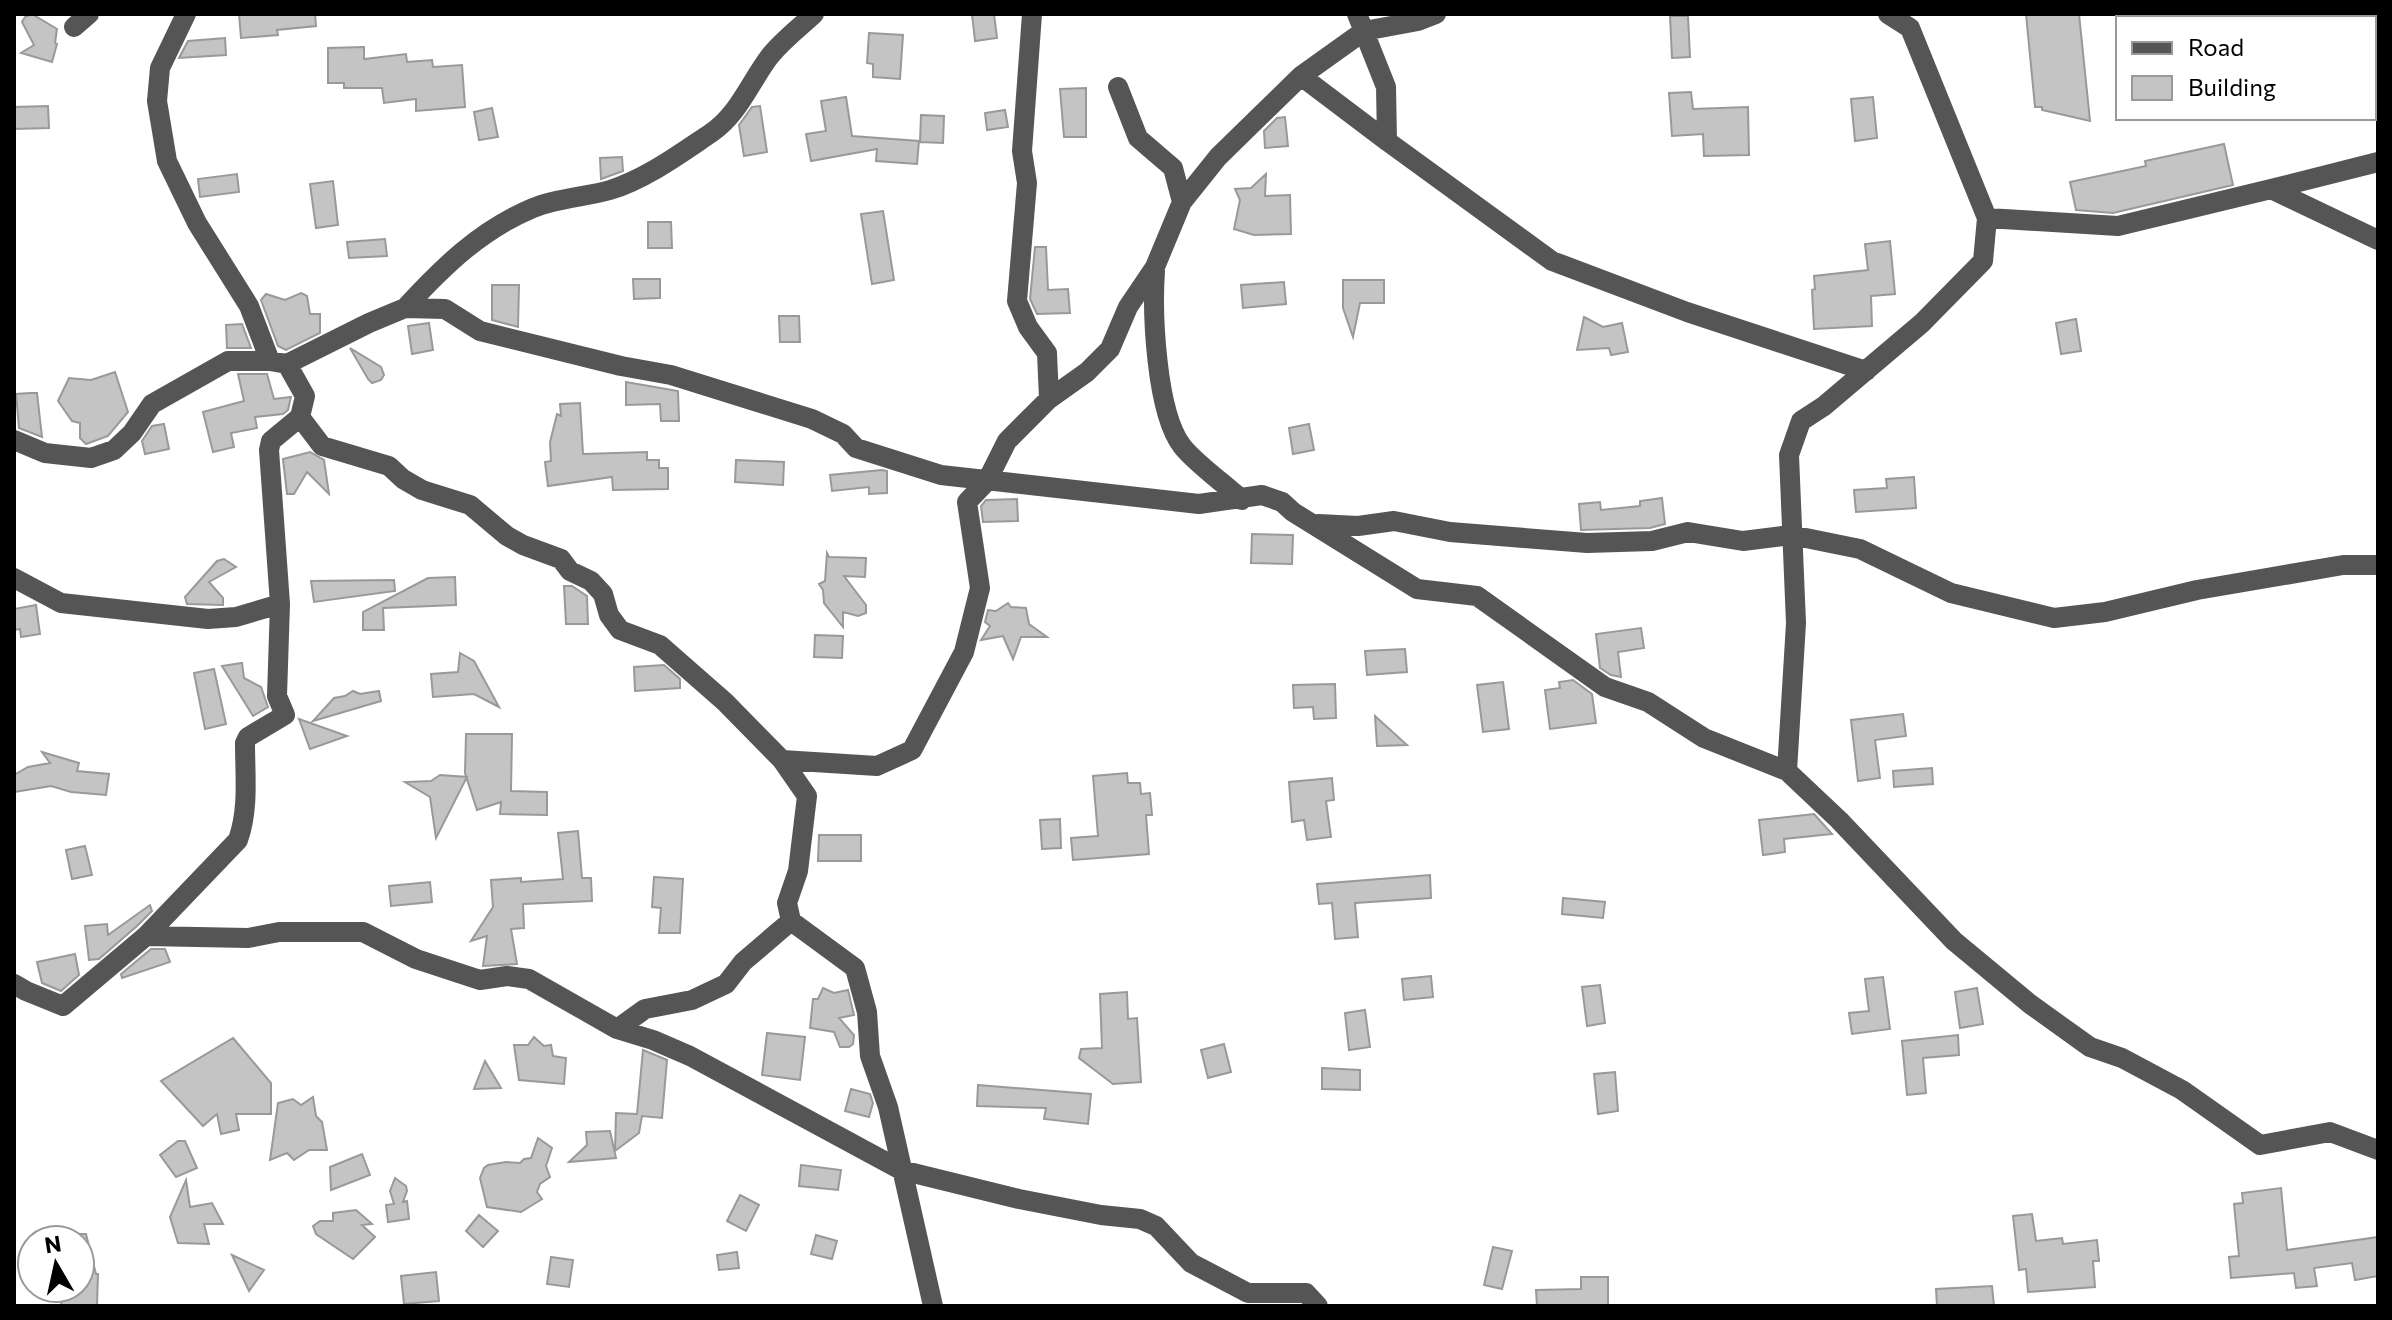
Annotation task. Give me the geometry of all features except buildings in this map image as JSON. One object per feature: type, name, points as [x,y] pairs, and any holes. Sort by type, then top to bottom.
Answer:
[{"type":"street","points":[[14,984],[63,1006],[146,936],[238,840],[244,824],[245,743],[248,737],[285,715],[277,696],[280,604],[269,450],[271,441],[300,417],[305,396],[279,362],[249,306],[197,223],[167,161],[157,101],[160,68],[186,14]]},
{"type":"street","points":[[14,440],[45,453],[91,458],[114,450],[132,433],[152,404],[228,361],[279,362],[405,308],[443,267],[482,235],[536,207],[613,189],[653,170],[714,131],[742,101],[786,38],[814,14]]},
{"type":"street","points":[[1032,14],[1022,151],[1027,183],[1017,301],[1028,327],[1047,353],[1049,399]]},
{"type":"street","points":[[782,760],[877,766],[912,750],[964,652],[980,588],[967,502],[987,481],[1007,441],[1049,399],[1087,372],[1110,349],[1128,307],[1155,267],[1182,202],[1218,157],[1361,22],[1418,21],[1436,14]]},
{"type":"street","points":[[1787,771],[1796,623],[1789,455],[1801,421],[1922,323],[1983,261],[1987,218],[1910,28],[1888,14]]},
{"type":"street","points":[[1361,22],[1386,87],[1387,141]]},
{"type":"street","points":[[1301,76],[1552,261],[1687,312],[1866,371]]},
{"type":"street","points":[[1118,87],[1138,138],[1173,168],[1182,202]]},
{"type":"street","points":[[1987,218],[2118,226],[2378,162]]},
{"type":"street","points":[[2271,189],[2378,240]]},
{"type":"street","points":[[1155,267],[1153,297],[1165,410],[1182,445],[1242,500]]},
{"type":"street","points":[[405,308],[445,309],[480,331],[701,383],[812,419],[843,434],[856,448],[941,475],[1199,504],[1262,495],[1282,502],[1293,512],[1417,589],[1477,596],[1605,687],[1648,702],[1704,738],[1787,771],[1839,820],[1954,941],[2030,1004],[2090,1047],[2122,1058],[2182,1090],[2260,1145],[2330,1132],[2378,1150]]},
{"type":"street","points":[[300,417],[322,446],[389,466],[422,490],[470,505],[507,536],[523,545],[561,559],[570,571],[591,581],[603,594],[609,615],[620,630],[653,641],[675,657],[782,760],[807,796],[798,871],[787,903],[791,921],[855,968],[867,1012],[870,1056],[888,1107],[933,1306]]},
{"type":"street","points":[[1314,524],[1358,526],[1394,521],[1450,532],[1587,543],[1652,541],[1688,532],[1743,541],[1791,535],[1860,549],[1951,593],[2054,618],[2105,612],[2197,590],[2328,568],[2378,565]]},
{"type":"street","points":[[14,578],[61,603],[208,619],[236,617],[280,604]]},
{"type":"street","points":[[617,1029],[645,1009],[692,1000],[726,984],[743,962],[791,921]]},
{"type":"street","points":[[146,936],[248,938],[279,932],[363,932],[416,959],[480,980],[507,976],[529,979],[617,1029],[690,1056],[901,1170],[1019,1199],[1101,1215],[1140,1219],[1156,1226],[1191,1263],[1248,1293],[1306,1293],[1318,1306]]}]
